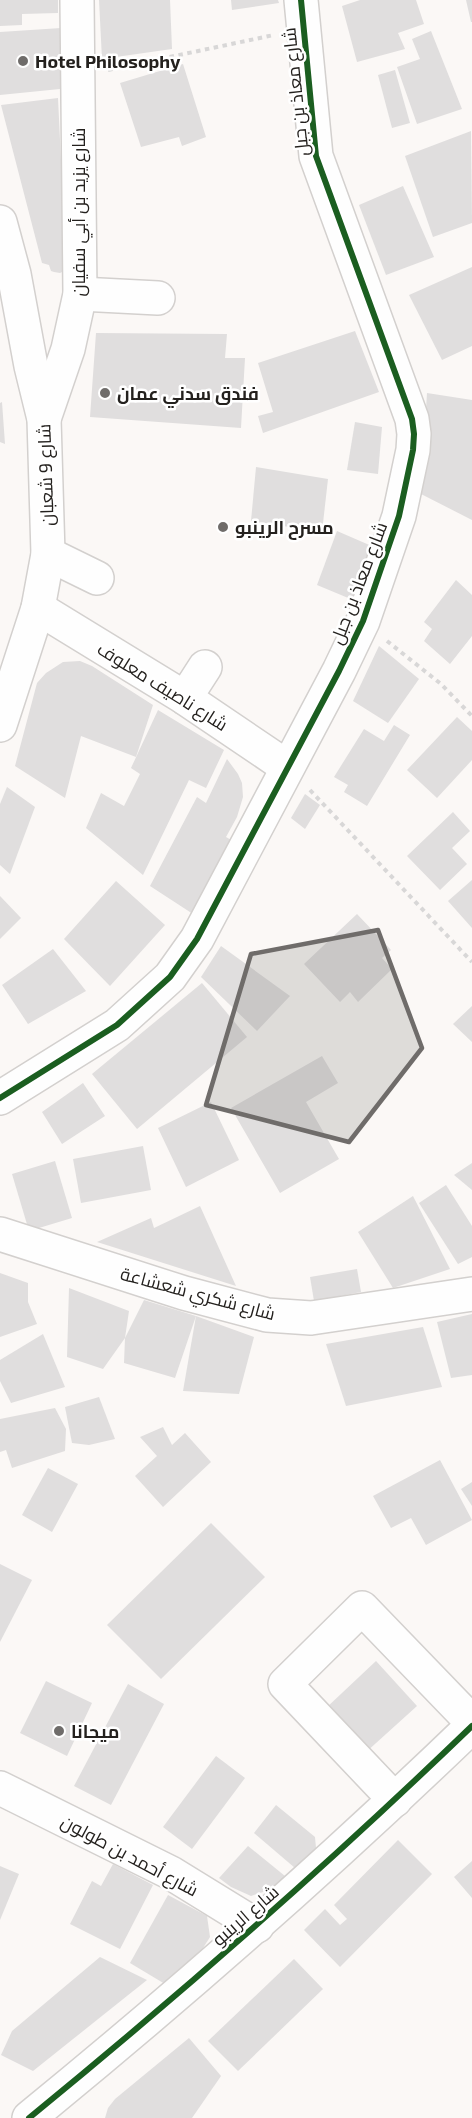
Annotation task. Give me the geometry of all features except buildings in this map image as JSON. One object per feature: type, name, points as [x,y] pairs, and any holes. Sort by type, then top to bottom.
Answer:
[{"type":"street","name":"شارع يزيد بن أبي سفيان","points":[[44,419],[68,349],[80,294],[77,0]]},
{"type":"street","name":"شارع معاذ بن جبل","points":[[0,1098],[117,1025],[170,977],[197,939],[339,671],[363,621],[399,516],[413,450],[412,419],[316,156],[302,14]]},
{"type":"street","name":"شارع 9 شعبان","points":[[0,222],[14,274],[31,366],[44,419],[48,554],[38,608],[0,725]]},
{"type":"street","points":[[80,294],[158,298]]},
{"type":"street","points":[[48,554],[98,578]]},
{"type":"street","name":"شارع ناصيف معلوف","points":[[38,608],[184,698],[287,767]]},
{"type":"street","points":[[184,698],[205,667]]},
{"type":"street","name":"شارع شكري شعشاعة","points":[[0,1234],[184,1293],[267,1315],[311,1318],[466,1291]]},
{"type":"street","points":[[395,1800],[285,1684],[362,1608],[472,1724]]},
{"type":"street","name":"شارع الرينبو","points":[[29,2118],[257,1926],[395,1800],[472,1724]]},
{"type":"street","name":"شارع أحمد بن طولون","points":[[0,1788],[171,1873],[257,1926]]},
{"type":"path","points":[[78,76],[302,14]]},
{"type":"path","points":[[363,621],[441,684],[472,716]]},
{"type":"path","points":[[287,767],[472,962]]},
{"type":"highlighted area","points":[[378,930],[422,1048],[349,1142],[206,1105],[251,954]]},
{"type":"cycle path","points":[[0,1098],[117,1025],[170,977],[197,939],[339,671],[363,621],[399,516],[413,450],[412,419],[316,156],[301,0]]},
{"type":"cycle path","points":[[29,2118],[255,1926],[472,1726]]},
{"type":"place","name":"Hotel Philosophy","points":[[23,61]]},
{"type":"place","name":"فندق سدني عمان","points":[[105,393]]},
{"type":"place","name":"مسرح الرينبو","points":[[223,527]]},
{"type":"place","name":"ميجانا","points":[[59,1731]]}]
